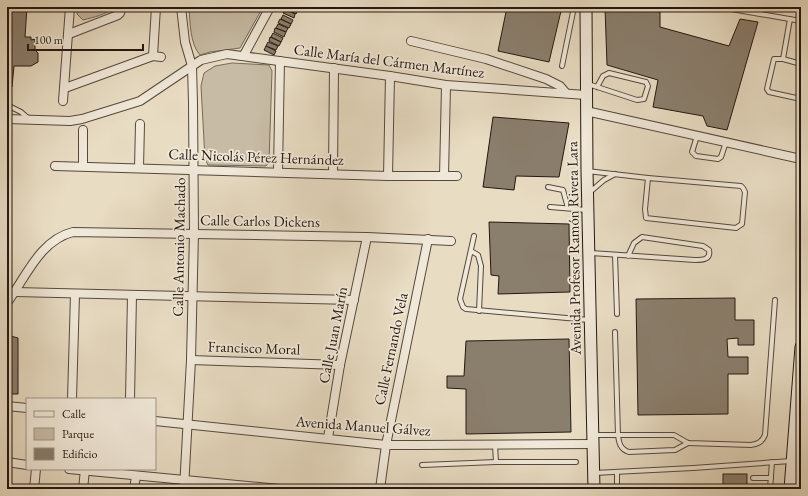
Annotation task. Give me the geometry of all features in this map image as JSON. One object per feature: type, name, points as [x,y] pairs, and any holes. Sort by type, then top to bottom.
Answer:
[{"type":"main road","name":"Avenida Profesor Ramón Rivera Lara","points":[[586,7],[591,85],[586,95],[586,111],[594,489]]},
{"type":"main road","points":[[790,489],[801,347]]},
{"type":"street","points":[[64,101],[70,7]]},
{"type":"street","points":[[69,34],[118,15],[122,7]]},
{"type":"street","points":[[65,88],[157,57],[156,7]]},
{"type":"street","name":"Calle Antonio Machado","points":[[181,7],[185,42],[192,66],[194,169],[191,360],[184,489]]},
{"type":"street","points":[[244,55],[270,7]]},
{"type":"street","points":[[411,42],[486,59],[546,79],[560,86],[566,93]]},
{"type":"street","name":"Calle María del Cármen Martínez","points":[[7,119],[70,121],[126,106],[140,101],[201,60],[226,54],[244,55],[280,62],[334,68],[446,85],[586,95]]},
{"type":"street","points":[[278,172],[280,62]]},
{"type":"street","points":[[333,173],[334,68]]},
{"type":"street","points":[[388,176],[390,76]]},
{"type":"street","points":[[444,176],[446,85]]},
{"type":"street","points":[[586,111],[801,159]]},
{"type":"street","points":[[139,168],[140,124]]},
{"type":"street","points":[[82,130],[83,165]]},
{"type":"street","name":"Calle Nicolás Pérez Hernández","points":[[55,166],[83,165],[388,176],[457,176]]},
{"type":"street","name":"Calle Carlos Dickens","points":[[7,303],[41,252],[50,243],[66,234],[73,232],[367,237],[451,241]]},
{"type":"street","name":"Calle Juan Marín","points":[[328,438],[340,365],[367,237]]},
{"type":"street","name":"Calle Fernando Vela","points":[[380,489],[386,444],[428,239]]},
{"type":"street","points":[[15,292],[354,300]]},
{"type":"street","points":[[72,398],[75,294]]},
{"type":"street","points":[[130,398],[132,295]]},
{"type":"street","name":"Francisco Moral","points":[[191,360],[340,365]]},
{"type":"street","points":[[7,406],[26,408]]},
{"type":"street","name":"Avenida Manuel Gálvez","points":[[156,421],[386,444],[496,445],[593,439]]},
{"type":"street","points":[[7,462],[26,465]]},
{"type":"street","points":[[34,489],[36,470]]},
{"type":"street","points":[[83,489],[85,470],[136,476],[185,479],[231,487],[280,489]]},
{"type":"street","points":[[134,489],[136,476]]},
{"type":"lane","points":[[562,66],[574,7]]},
{"type":"lane","points":[[720,7],[801,21]]},
{"type":"lane","points":[[783,59],[790,19]]},
{"type":"lane","points":[[801,64],[783,59],[776,58],[773,60],[768,90],[801,99]]},
{"type":"lane","points":[[609,73],[646,82],[648,86],[644,99],[640,100],[591,85],[609,73]]},
{"type":"lane","points":[[7,105],[21,112],[29,120]]},
{"type":"lane","points":[[697,135],[692,152],[696,156],[718,159],[721,157],[726,142]]},
{"type":"lane","points":[[587,171],[741,186],[744,188],[745,192],[742,224],[736,228],[646,218],[645,209],[648,178]]},
{"type":"lane","points":[[587,194],[604,180],[616,174]]},
{"type":"lane","points":[[548,187],[563,190],[568,208]]},
{"type":"lane","points":[[550,207],[588,210]]},
{"type":"lane","points":[[474,236],[460,299],[463,307],[466,309],[479,311],[590,320]]},
{"type":"lane","points":[[588,253],[628,256],[704,260],[708,258],[710,253],[709,250],[703,246],[642,237],[634,243],[628,256]]},
{"type":"lane","points":[[470,251],[478,255],[481,266],[479,311]]},
{"type":"lane","points":[[615,255],[617,314]]},
{"type":"lane","points":[[593,439],[618,435],[674,435],[688,443],[751,445],[757,444],[763,440],[765,435],[775,300]]},
{"type":"lane","points":[[615,332],[618,435],[622,448],[629,452],[676,450],[688,443]]},
{"type":"lane","points":[[496,445],[496,462]]},
{"type":"lane","points":[[594,473],[792,461]]},
{"type":"lane","points":[[422,465],[496,462],[576,462]]},
{"type":"lane","points":[[770,489],[772,462]]},
{"type":"lane","points":[[617,472],[617,489]]},
{"type":"lane","points":[[753,478],[771,478]]},
{"type":"green space","points":[[78,7],[114,7],[104,14],[83,20],[77,14]]},
{"type":"green space","points":[[189,7],[263,7],[240,48],[210,52],[200,55],[192,39]]},
{"type":"green space","points":[[232,63],[269,65],[272,71],[269,162],[266,166],[208,165],[205,159],[201,86],[204,73],[215,66]]},
{"type":"building","points":[[7,7],[27,7],[25,37],[31,37],[31,40],[35,39],[35,50],[38,53],[38,62],[31,66],[14,66],[12,87],[7,86]]},
{"type":"building","points":[[281,7],[292,7],[298,10],[296,14]]},
{"type":"building","points":[[507,7],[544,7],[561,11],[549,62],[498,51]]},
{"type":"building","points":[[605,7],[640,7],[660,12],[660,27],[729,46],[740,19],[758,22],[727,130],[707,126],[703,116],[653,107],[658,80],[607,65]]},
{"type":"building","points":[[285,9],[295,14],[294,18],[283,13]]},
{"type":"building","points":[[283,15],[293,20],[291,24],[281,19]]},
{"type":"building","points":[[280,19],[291,24],[289,28],[278,23]]},
{"type":"building","points":[[278,24],[288,28],[286,32],[276,28]]},
{"type":"building","points":[[275,28],[286,32],[284,37],[274,32]]},
{"type":"building","points":[[273,33],[283,38],[281,42],[271,37]]},
{"type":"building","points":[[270,37],[281,42],[279,46],[269,41]]},
{"type":"building","points":[[268,42],[278,46],[276,50],[266,46]]},
{"type":"building","points":[[266,46],[276,51],[274,55],[264,50]]},
{"type":"building","points":[[493,117],[569,123],[559,177],[516,176],[514,190],[483,187]]},
{"type":"building","points":[[489,222],[569,224],[570,292],[498,294],[499,276],[491,275]]},
{"type":"building","points":[[735,298],[735,320],[754,320],[754,345],[738,345],[738,338],[727,339],[728,357],[748,357],[748,374],[728,374],[728,414],[638,415],[636,299]]},
{"type":"building","points":[[7,335],[18,338],[18,394],[7,394]]},
{"type":"building","points":[[569,339],[571,432],[466,434],[466,389],[447,388],[447,376],[464,376],[466,341]]},
{"type":"building","points":[[723,474],[747,474],[747,489],[723,489]]}]
